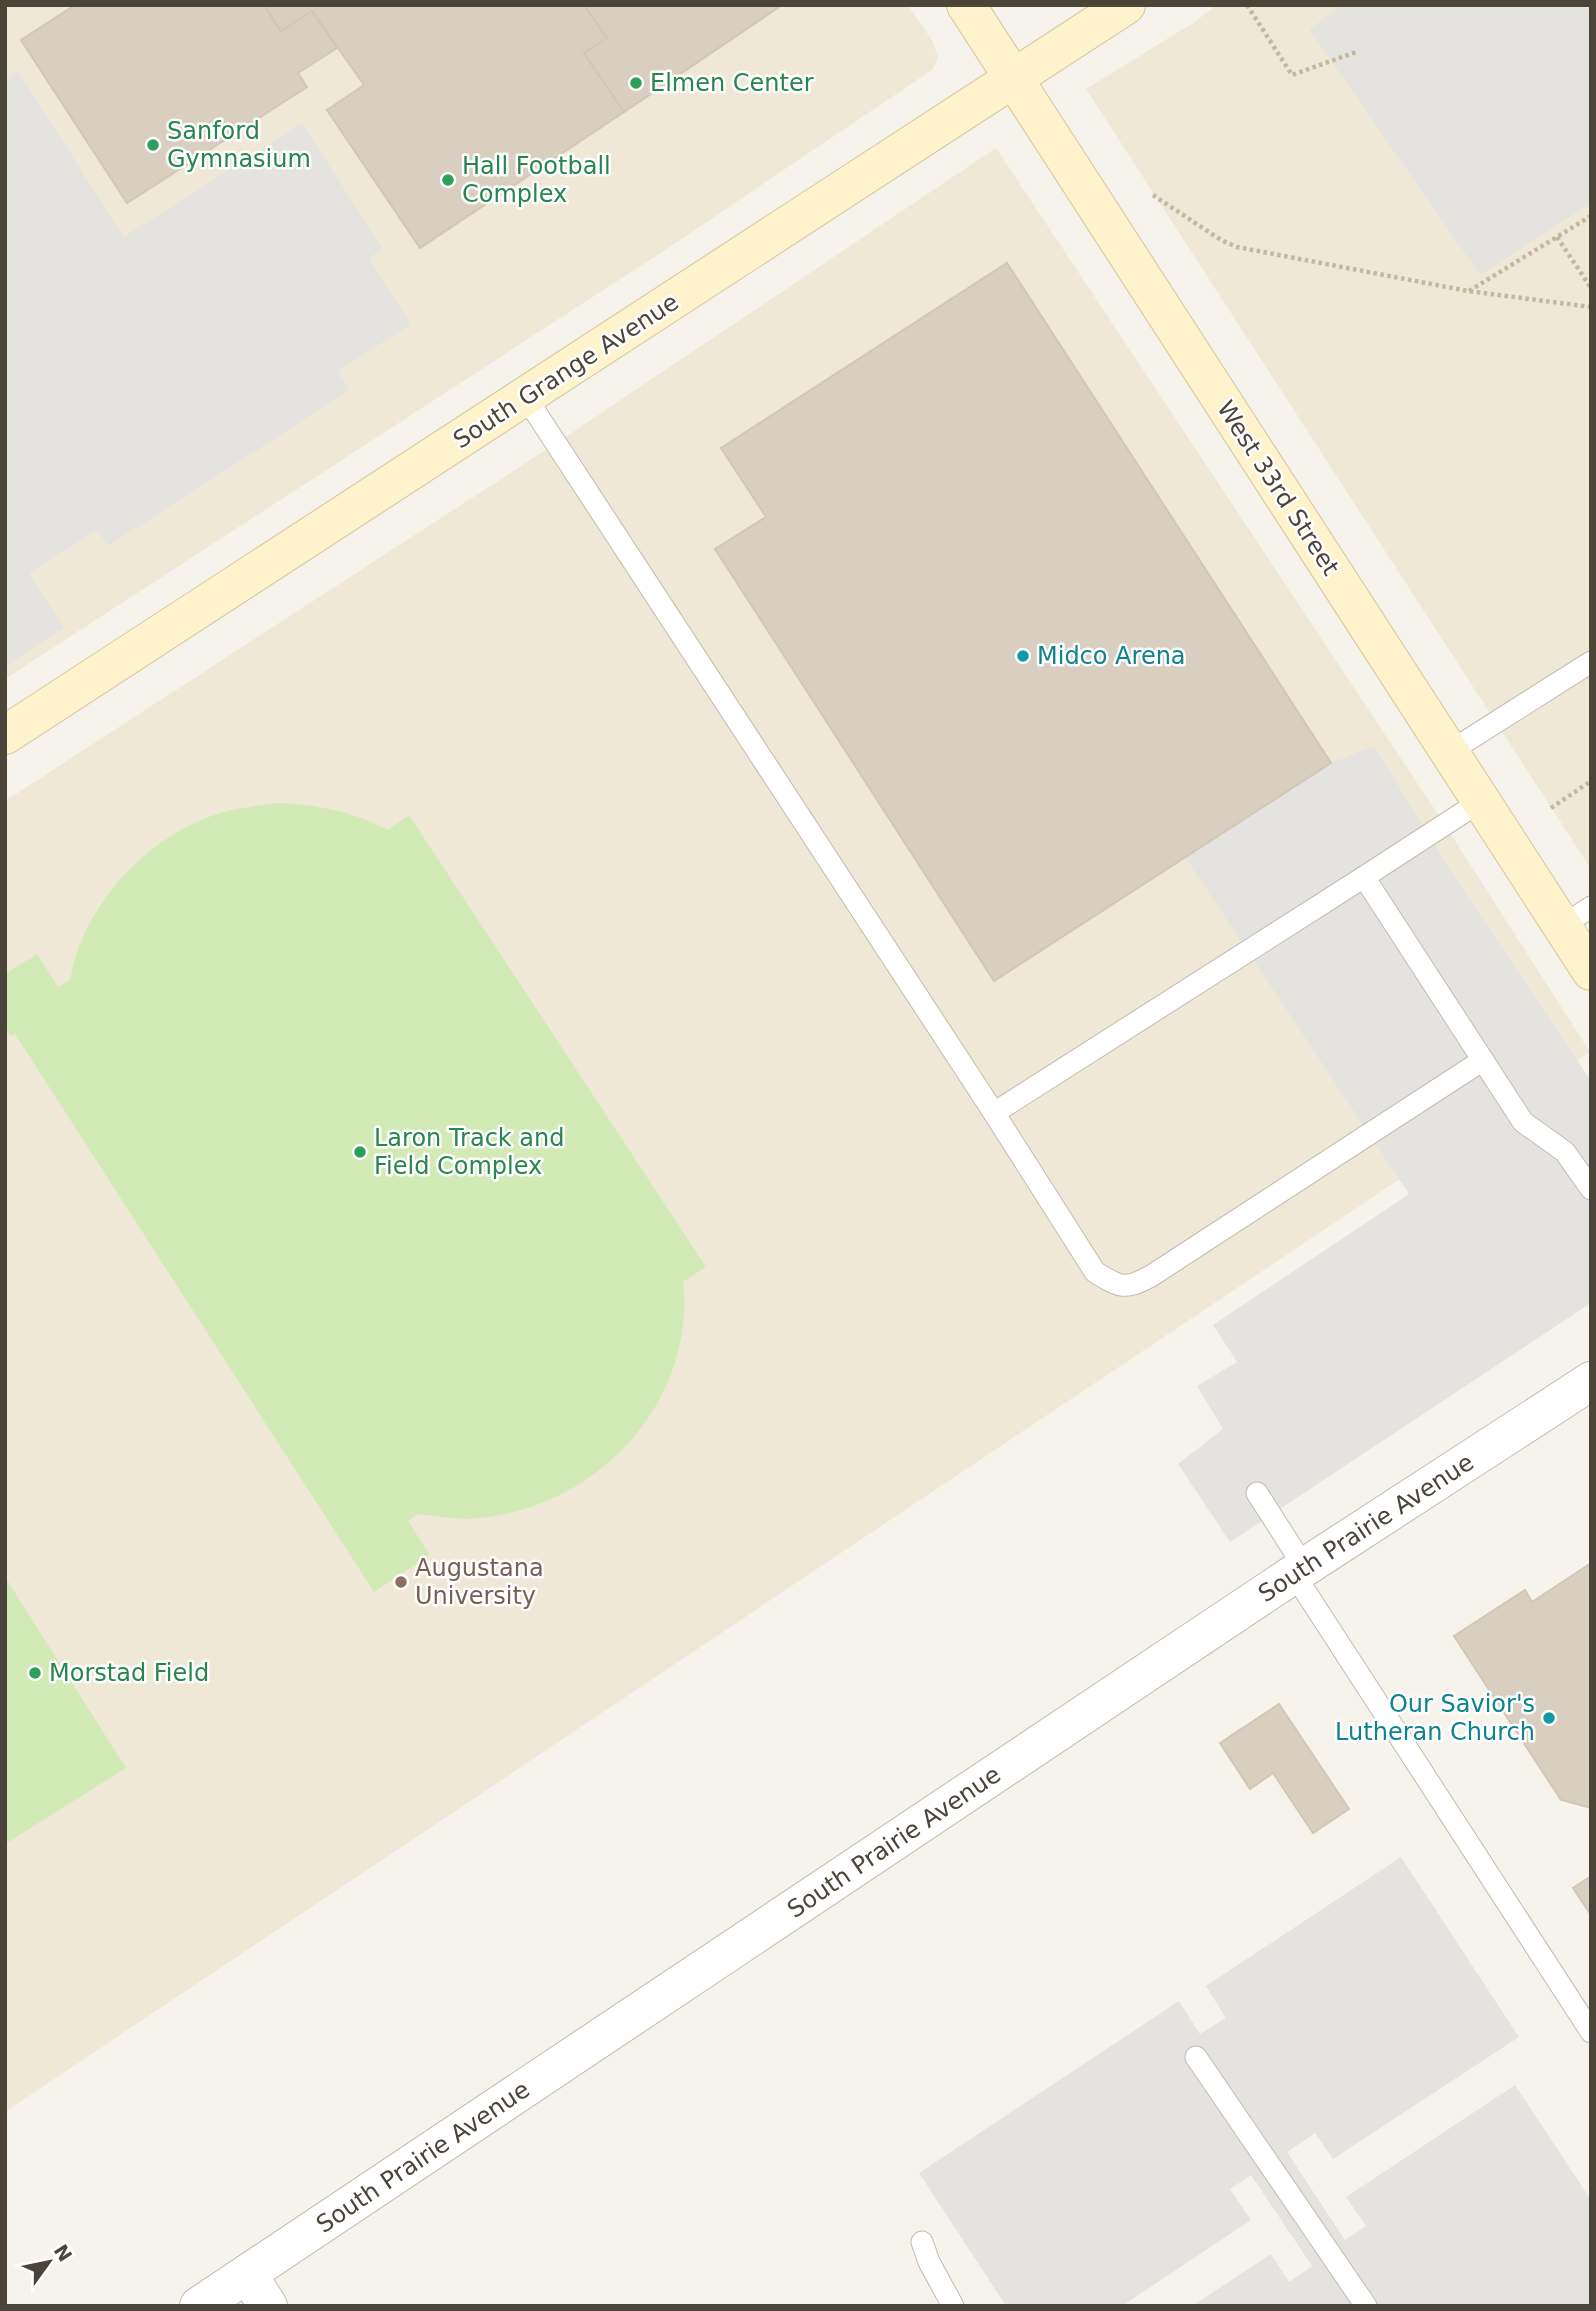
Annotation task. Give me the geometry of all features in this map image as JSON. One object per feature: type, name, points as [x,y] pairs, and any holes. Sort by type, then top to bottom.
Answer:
[{"type":"street","name":"West 33rd Street","points":[[966,5],[1481,801],[1576,917],[1591,971]]},
{"type":"street","name":"South Grange Avenue","points":[[5,735],[1126,5]]},
{"type":"street","name":"South Prairie Avenue","points":[[199,2306],[1300,1571],[1591,1381]]},
{"type":"street","points":[[248,2274],[268,2306]]},
{"type":"lane","points":[[525,396],[1095,1272],[1113,1283],[1131,1287],[1483,1060]]},
{"type":"lane","points":[[1449,752],[1591,662]]},
{"type":"lane","points":[[994,1114],[1481,801]]},
{"type":"lane","points":[[1364,877],[1524,1122],[1565,1152],[1591,1189]]},
{"type":"lane","points":[[1257,1493],[1300,1571],[1591,2032]]},
{"type":"lane","points":[[1196,2057],[1366,2306]]},
{"type":"lane","points":[[922,2242],[929,2262],[953,2306]]},
{"type":"path","points":[[1247,5],[1292,75],[1356,52]]},
{"type":"path","points":[[1153,195],[1221,240],[1237,247],[1468,291],[1591,307]]},
{"type":"path","points":[[1468,291],[1591,216]]},
{"type":"path","points":[[1557,237],[1591,288]]},
{"type":"path","points":[[1551,808],[1591,781]]},
{"type":"shaded area","points":[[5,5],[908,5],[933,42],[938,58],[932,70],[665,250],[5,679]]},
{"type":"shaded area","points":[[1217,5],[1591,5],[1591,869],[1086,89],[1193,23]]},
{"type":"shaded area","points":[[1344,5],[1591,5],[1591,203],[1480,275],[1309,29]]},
{"type":"shaded area","points":[[18,71],[124,237],[302,123],[383,249],[369,258],[411,324],[338,371],[350,390],[108,546],[97,530],[29,573],[64,628],[5,666],[5,79]]},
{"type":"shaded area","name":"Augustana University","points":[[996,148],[1445,825],[1590,1052],[5,2112],[5,801],[558,442]]},
{"type":"shaded area","points":[[1374,746],[1452,873],[1591,1081],[1591,1303],[1230,1542],[1178,1464],[1223,1429],[1197,1386],[1237,1362],[1213,1325],[1409,1194],[1185,857],[1331,763]]},
{"type":"shaded area","points":[[1401,1857],[1519,2037],[1333,2159],[1315,2133],[1287,2152],[1345,2240],[1366,2226],[1346,2197],[1515,2085],[1591,2200],[1591,2306],[1192,2306],[1271,2254],[1289,2282],[1312,2266],[1251,2175],[1230,2189],[1251,2220],[1122,2306],[1006,2306],[919,2173],[1179,2001],[1200,2034],[1226,2018],[1206,1986]]},
{"type":"green space","name":"Laron Track and Field Complex","points":[[279,803],[335,810],[388,830],[409,815],[706,1267],[683,1282],[684,1314],[678,1353],[665,1388],[646,1421],[622,1450],[593,1475],[561,1494],[526,1509],[471,1519],[418,1514],[408,1521],[430,1555],[374,1592],[15,1034],[11,1036],[5,1028],[5,974],[37,954],[58,987],[70,980],[80,944],[102,903],[132,866],[150,851],[189,825],[211,816],[236,809]]},
{"type":"green space","name":"Morstad Field","points":[[5,1577],[126,1768],[5,1844]]},
{"type":"building","name":"Sanford Gymnasium","points":[[75,5],[264,5],[281,31],[312,11],[337,48],[298,73],[307,87],[127,203],[21,40]]},
{"type":"building","name":"Hall Football Complex","points":[[264,5],[584,5],[607,38],[584,53],[624,112],[420,248],[327,110],[364,85],[312,11],[281,31]]},
{"type":"building","name":"Elmen Center","points":[[584,5],[782,5],[624,112],[584,53],[607,38]]},
{"type":"building","name":"Midco Arena","points":[[1007,263],[1331,763],[994,981],[715,549],[766,517],[721,448]]},
{"type":"building","name":"Our Savior's Lutheran Church","points":[[1591,1563],[1591,1808],[1561,1800],[1454,1636],[1525,1590],[1532,1602]]},
{"type":"building","points":[[1279,1704],[1349,1809],[1313,1833],[1273,1773],[1250,1789],[1220,1743]]},
{"type":"building","points":[[1591,1876],[1591,1915],[1573,1888]]},
{"type":"place","name":"Elmen Center","points":[[636,83]]},
{"type":"place","name":"Sanford Gymnasium","points":[[153,145]]},
{"type":"place","name":"Hall Football Complex","points":[[448,180]]},
{"type":"place","name":"Midco Arena","points":[[1023,656]]},
{"type":"place","name":"Laron Track and Field Complex","points":[[360,1152]]},
{"type":"place","name":"Augustana University","points":[[401,1582]]},
{"type":"place","name":"Morstad Field","points":[[35,1673]]},
{"type":"place","name":"Our Savior's Lutheran Church","points":[[1549,1718]]}]
